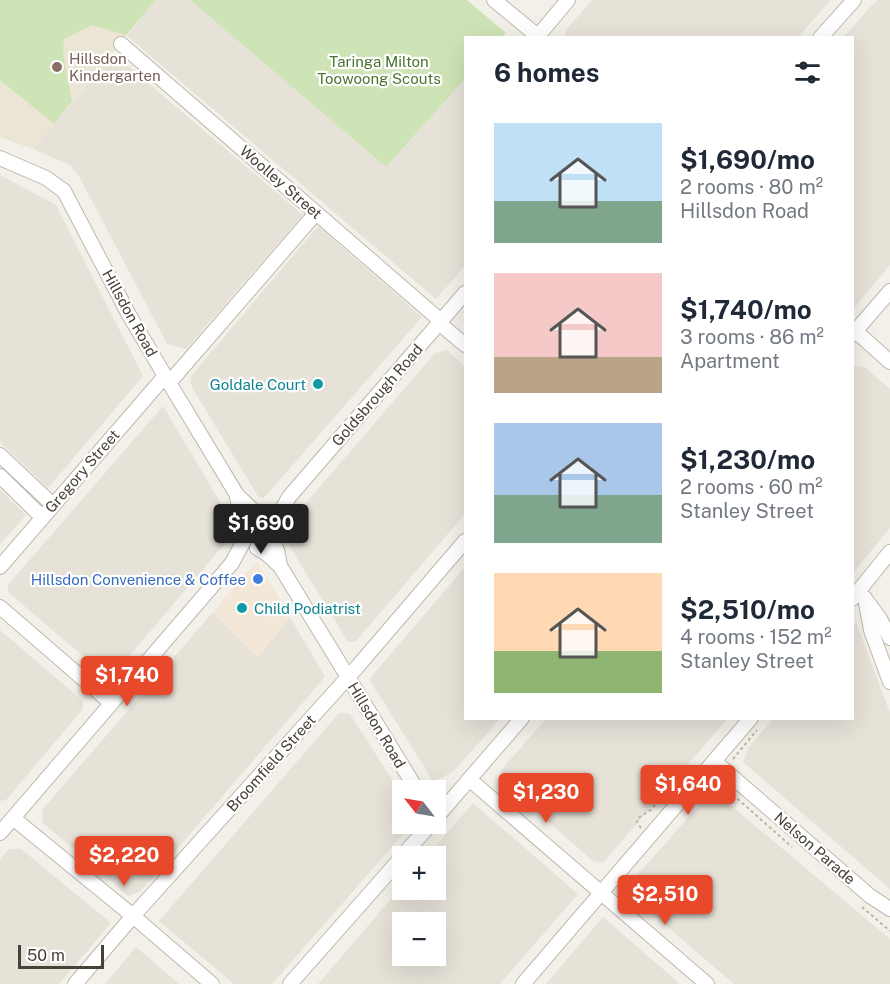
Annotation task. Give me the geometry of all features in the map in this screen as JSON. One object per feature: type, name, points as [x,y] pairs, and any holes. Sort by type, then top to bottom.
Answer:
[{"type":"street","points":[[494,0],[538,36]]},
{"type":"street","points":[[540,36],[568,0]]},
{"type":"street","points":[[822,36],[854,0]]},
{"type":"street","name":"Woolley Street","points":[[121,44],[464,344]]},
{"type":"street","name":"Hillsdon Road","points":[[0,158],[46,178],[64,191],[128,313],[167,379],[237,495],[251,511],[259,516]]},
{"type":"street","name":"Gregory Street","points":[[0,567],[42,517],[316,213]]},
{"type":"street","points":[[854,330],[890,291]]},
{"type":"street","name":"Goldsbrough Road","points":[[259,516],[269,512],[289,497],[464,294]]},
{"type":"street","points":[[854,332],[890,362]]},
{"type":"street","points":[[0,455],[53,505]]},
{"type":"street","points":[[0,476],[42,517]]},
{"type":"street","name":"Hillsdon Road","points":[[237,495],[239,507],[249,531]]},
{"type":"street","name":"Goldsbrough Road","points":[[269,534],[289,497]]},
{"type":"street","points":[[212,984],[133,916],[5,825],[232,563],[252,521],[259,516],[268,523],[269,534],[266,544],[232,563]]},
{"type":"street","points":[[249,531],[250,543],[256,548]]},
{"type":"street","name":"Hillsdon Road","points":[[269,534],[280,566],[411,780]]},
{"type":"street","name":"Broomfield Street","points":[[75,984],[133,916],[348,677],[464,542]]},
{"type":"street","name":"Hillsdon Road","points":[[256,548],[280,566]]},
{"type":"street","points":[[859,595],[890,552]]},
{"type":"street","points":[[859,595],[880,619],[890,638]]},
{"type":"street","points":[[859,595],[890,682]]},
{"type":"street","points":[[0,607],[111,703]]},
{"type":"street","points":[[446,805],[520,720]]},
{"type":"street","points":[[523,984],[749,720]]},
{"type":"street","name":"Nelson Parade","points":[[714,761],[870,896],[890,909]]},
{"type":"street","points":[[469,779],[707,984]]},
{"type":"street","points":[[411,846],[421,834]]},
{"type":"street","points":[[290,984],[392,868]]},
{"type":"path","points":[[649,837],[639,827],[638,819],[651,810],[666,792]]},
{"type":"shaded area","name":"Hillsdon Kindergarten","points":[[70,0],[156,0],[33,149],[0,137],[0,81]]},
{"type":"shaded area","points":[[156,0],[190,0],[386,167],[464,80],[464,267],[436,299],[127,36]]},
{"type":"shaded area","points":[[592,0],[831,0],[799,36],[565,36],[566,30]]},
{"type":"shaded area","points":[[878,0],[890,0],[890,265],[854,308],[854,36],[845,36]]},
{"type":"shaded area","points":[[113,53],[303,215],[186,349],[167,344],[80,178],[70,165],[33,149]]},
{"type":"shaded area","points":[[0,175],[56,205],[143,376],[48,488],[0,442]]},
{"type":"shaded area","points":[[318,226],[422,317],[264,498],[259,498],[193,389],[190,382],[191,376]]},
{"type":"shaded area","points":[[447,350],[464,366],[464,515],[356,641],[348,642],[281,532],[435,353]]},
{"type":"shaded area","points":[[854,366],[865,367],[890,389],[890,528],[854,572]]},
{"type":"shaded area","points":[[163,406],[235,527],[234,533],[113,675],[105,675],[8,592],[8,585]]},
{"type":"shaded area","points":[[0,490],[26,515],[0,544]]},
{"type":"shaded area","points":[[255,563],[258,563],[290,617],[258,657],[213,612]]},
{"type":"shaded area","points":[[464,568],[464,720],[499,720],[452,773],[432,780],[370,680]]},
{"type":"shaded area","points":[[213,612],[258,657],[290,617],[325,677],[141,891],[128,896],[43,823],[42,810]]},
{"type":"shaded area","points":[[856,622],[890,713],[890,889],[743,762],[749,747],[772,720],[854,720],[854,624]]},
{"type":"shaded area","points":[[0,630],[83,701],[83,709],[6,800],[0,801]]},
{"type":"shaded area","points":[[339,713],[350,714],[392,780],[392,834],[403,834],[272,984],[234,984],[159,921]]},
{"type":"shaded area","points":[[545,720],[726,720],[603,863],[593,861],[505,784],[501,777],[501,770]]},
{"type":"shaded area","points":[[715,792],[890,939],[890,984],[734,984],[628,893],[627,889],[631,882],[710,793]]},
{"type":"shaded area","points":[[473,803],[578,894],[500,984],[318,984],[392,898],[392,900],[446,900],[446,846],[436,846]]},
{"type":"shaded area","points":[[9,849],[21,849],[111,923],[59,984],[0,984],[0,860]]},
{"type":"shaded area","points":[[603,917],[680,984],[546,984]]},
{"type":"shaded area","points":[[136,947],[179,984],[105,984]]},
{"type":"green space","points":[[0,0],[156,0],[126,35],[92,25],[64,39],[63,55],[72,101],[54,124],[0,80]]},
{"type":"green space","name":"Taringa Milton Toowoong Scouts","points":[[190,0],[467,0],[506,33],[502,36],[464,36],[464,80],[386,167]]},
{"type":"place","name":"Hillsdon Kindergarten","points":[[57,67]]},
{"type":"place","name":"Goldale Court","points":[[318,384]]},
{"type":"place","name":"Hillsdon Convenience & Coffee","points":[[258,579]]},
{"type":"place","name":"Child Podiatrist","points":[[242,608]]}]
